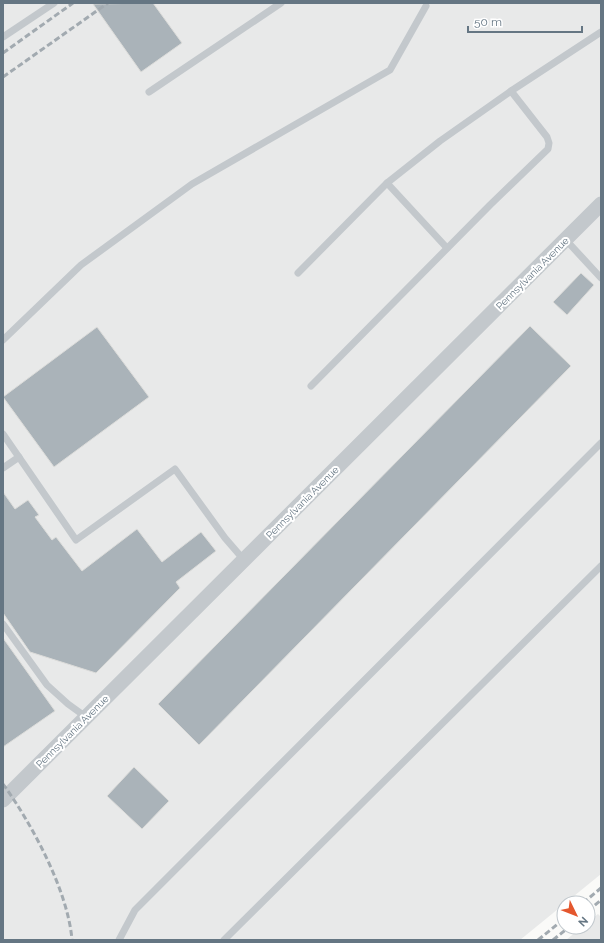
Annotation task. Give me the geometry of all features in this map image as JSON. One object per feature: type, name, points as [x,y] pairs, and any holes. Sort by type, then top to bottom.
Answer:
[{"type":"street","name":"Pennsylvania Avenue","points":[[3,800],[601,204]]},
{"type":"lane","points":[[3,37],[54,3]]},
{"type":"lane","points":[[149,92],[280,3]]},
{"type":"lane","points":[[3,340],[81,265],[192,184],[390,70],[427,4]]},
{"type":"lane","points":[[298,272],[387,183],[440,141],[511,91],[601,32]]},
{"type":"lane","points":[[311,386],[447,248],[548,149],[549,143],[547,137],[511,91]]},
{"type":"lane","points":[[387,183],[447,248]]},
{"type":"lane","points":[[566,240],[601,278]]},
{"type":"lane","points":[[3,434],[76,540],[175,469],[225,538],[244,560]]},
{"type":"lane","points":[[119,940],[136,910],[601,443]]},
{"type":"lane","points":[[3,468],[19,457]]},
{"type":"lane","points":[[224,940],[601,566]]},
{"type":"lane","points":[[3,624],[47,685],[68,704],[86,717]]},
{"type":"shaded area","points":[[3,3],[601,3],[601,874],[575,895],[556,895],[556,911],[520,940],[3,940]]},
{"type":"shaded area","points":[[598,914],[601,917],[601,940],[566,940],[572,935],[596,935],[596,916]]},
{"type":"building","points":[[153,3],[182,43],[141,72],[93,4]]},
{"type":"building","points":[[581,273],[594,285],[567,315],[553,302]]},
{"type":"building","points":[[530,326],[571,366],[199,745],[158,704]]},
{"type":"building","points":[[97,327],[149,397],[54,467],[3,397]]},
{"type":"building","points":[[3,492],[15,509],[28,500],[39,515],[35,517],[52,540],[56,537],[82,571],[137,529],[162,562],[201,532],[216,551],[176,582],[180,588],[96,673],[30,652],[3,613]]},
{"type":"building","points":[[3,638],[55,711],[3,747]]},
{"type":"building","points":[[134,767],[169,801],[142,829],[107,796]]},
{"type":"railway","points":[[3,53],[73,3]]},
{"type":"railway","points":[[3,77],[108,3]]},
{"type":"railway","points":[[3,784],[37,838],[47,859],[64,901],[72,940]]},
{"type":"railway","points":[[593,895],[601,888]]},
{"type":"railway","points":[[596,904],[601,900]]},
{"type":"railway","points":[[538,940],[556,925]]},
{"type":"railway","points":[[553,940],[559,935]]}]
